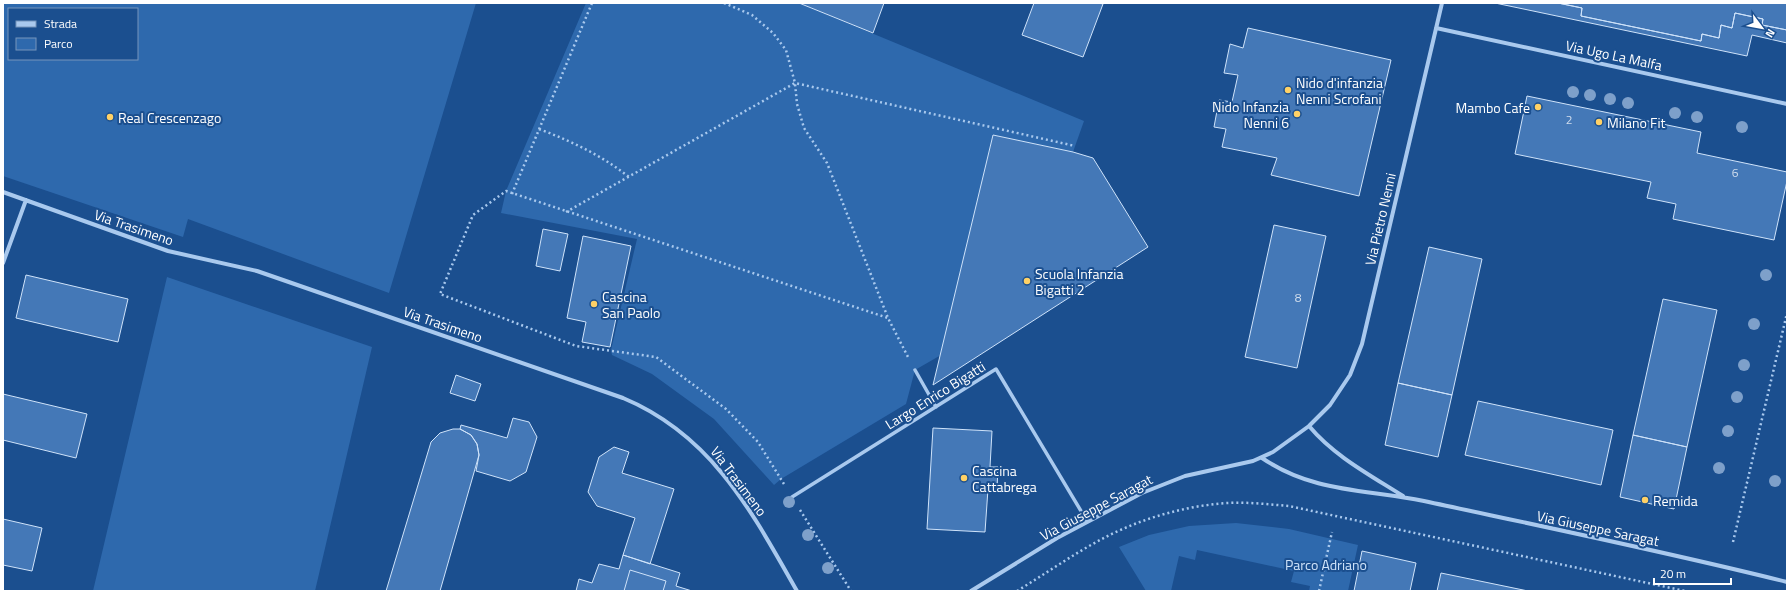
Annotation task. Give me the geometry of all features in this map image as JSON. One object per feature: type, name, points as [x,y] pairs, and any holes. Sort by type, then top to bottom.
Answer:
[{"type":"street","name":"Via Pietro Nenni","points":[[1308,426],[1330,404],[1341,390],[1350,375],[1362,344],[1442,3]]},
{"type":"street","name":"Via Ugo La Malfa","points":[[1436,28],[1787,104]]},
{"type":"street","name":"Via Trasimeno","points":[[3,192],[168,251],[256,271],[283,280],[608,393],[641,406],[678,430],[701,449],[713,462],[753,516],[797,591]]},
{"type":"street","points":[[3,263],[26,200]]},
{"type":"street","name":"Largo Enrico Bigatti","points":[[792,497],[996,369],[1087,520],[1092,519]]},
{"type":"street","points":[[915,370],[936,407]]},
{"type":"street","name":"Via Giuseppe Saragat","points":[[971,591],[1092,519],[1132,498],[1163,484],[1197,473],[1262,458],[1282,446],[1308,426],[1329,446],[1346,459],[1405,497]]},
{"type":"street","name":"Via Giuseppe Saragat","points":[[1262,458],[1289,474],[1319,484],[1341,489],[1405,497],[1728,567],[1787,582]]},
{"type":"path","points":[[512,194],[592,3]]},
{"type":"path","points":[[724,3],[752,15],[773,33],[786,50],[796,83],[797,104],[804,128],[827,163],[888,318],[915,370]]},
{"type":"path","points":[[566,212],[796,83],[1075,146]]},
{"type":"path","points":[[539,129],[582,146],[611,163],[629,177]]},
{"type":"path","points":[[851,591],[758,442],[731,414],[690,381],[656,357],[576,346],[440,294],[474,215],[506,191],[888,318]]},
{"type":"path","points":[[1733,542],[1787,313]]},
{"type":"path","points":[[1017,591],[1088,547],[1112,534],[1138,524],[1171,513],[1217,504],[1260,503],[1296,508],[1685,591]]},
{"type":"path","points":[[1319,591],[1332,532]]},
{"type":"green space","points":[[3,3],[476,3],[389,293],[188,219],[183,237],[3,176]]},
{"type":"green space","points":[[586,3],[799,3],[1084,121],[1073,152],[993,135],[941,355],[915,370],[906,404],[781,479],[774,485],[714,419],[652,374],[612,355],[611,350],[637,239],[501,213],[506,191]]},
{"type":"green space","points":[[167,277],[372,347],[315,591],[93,591]]},
{"type":"green space","name":"Parco Adriano","points":[[1236,523],[1289,529],[1358,545],[1348,591],[1309,591],[1310,586],[1291,582],[1294,571],[1197,550],[1195,560],[1179,556],[1171,591],[1146,591],[1119,547],[1149,535],[1189,526]]},
{"type":"building","points":[[799,3],[884,3],[873,33]]},
{"type":"building","points":[[1034,3],[1103,4],[1083,57],[1022,35]]},
{"type":"building","points":[[1495,3],[1558,3],[1582,8],[1581,16],[1701,41],[1702,34],[1719,38],[1721,25],[1732,28],[1735,13],[1763,19],[1762,25],[1787,30],[1787,43],[1752,35],[1747,56]]},
{"type":"building","points":[[1558,3],[1787,3],[1787,30],[1762,25],[1763,19],[1735,13],[1732,28],[1721,25],[1719,38],[1702,34],[1701,41],[1581,16],[1582,8]]},
{"type":"building","name":"Nido d'infanzia Nenni Scrofani","points":[[1248,28],[1391,60],[1359,196],[1271,175],[1277,158],[1222,147],[1226,129],[1214,127],[1219,100],[1232,102],[1238,75],[1224,73],[1230,44],[1243,48]]},
{"type":"building","points":[[1527,96],[1701,132],[1697,153],[1787,172],[1787,181],[1774,240],[1673,219],[1676,204],[1647,198],[1651,182],[1515,154]]},
{"type":"building","name":"Scuola Infanzia Bigatti 2","points":[[993,135],[1073,152],[1093,158],[1148,247],[933,385]]},
{"type":"building","points":[[1274,225],[1326,236],[1297,368],[1245,357]]},
{"type":"building","points":[[543,229],[568,234],[560,271],[536,266]]},
{"type":"building","name":"Cascina San Paolo","points":[[583,236],[631,246],[610,347],[582,342],[586,322],[567,318]]},
{"type":"building","points":[[1429,247],[1482,259],[1452,395],[1398,383]]},
{"type":"building","points":[[26,275],[128,299],[118,342],[16,318]]},
{"type":"building","points":[[1663,299],[1717,310],[1687,447],[1633,435]]},
{"type":"building","points":[[456,375],[481,384],[475,401],[450,393]]},
{"type":"building","points":[[1398,383],[1452,395],[1438,457],[1385,445]]},
{"type":"building","points":[[3,394],[87,414],[76,458],[3,440]]},
{"type":"building","points":[[1478,401],[1613,430],[1601,485],[1465,455]]},
{"type":"building","points":[[513,418],[529,422],[537,437],[526,472],[510,481],[476,471],[479,455],[477,444],[471,435],[460,429],[461,425],[507,438]]},
{"type":"building","name":"Cascina Cattabrega","points":[[933,428],[992,431],[990,467],[998,467],[997,489],[988,489],[985,532],[927,529]]},
{"type":"building","points":[[453,429],[460,429],[471,435],[477,444],[479,455],[440,591],[386,591],[431,442],[440,433]]},
{"type":"building","points":[[1633,435],[1687,447],[1674,509],[1620,497]]},
{"type":"building","points":[[614,447],[629,452],[622,473],[674,489],[650,564],[623,555],[635,518],[597,506],[588,492],[599,457]]},
{"type":"building","points":[[3,519],[42,528],[32,571],[3,565]]},
{"type":"building","points":[[1362,551],[1416,563],[1410,591],[1354,591]]},
{"type":"building","points":[[623,555],[680,573],[676,586],[692,591],[576,591],[579,579],[592,583],[599,564],[619,569]]},
{"type":"building","points":[[630,570],[666,581],[663,591],[624,591]]},
{"type":"building","points":[[1441,573],[1528,591],[1437,591]]},
{"type":"place","name":"Nido d'infanzia Nenni Scrofani","points":[[1288,90]]},
{"type":"place","name":"Mambo Cafe","points":[[1538,107]]},
{"type":"place","name":"Nido Infanzia Nenni 6","points":[[1297,114]]},
{"type":"place","name":"Real Crescenzago","points":[[110,117]]},
{"type":"place","name":"Milano Fit","points":[[1599,122]]},
{"type":"place","name":"Scuola Infanzia Bigatti 2","points":[[1027,281]]},
{"type":"place","name":"Cascina San Paolo","points":[[594,304]]},
{"type":"place","name":"Cascina Cattabrega","points":[[964,478]]},
{"type":"place","name":"Remida","points":[[1645,500]]}]
